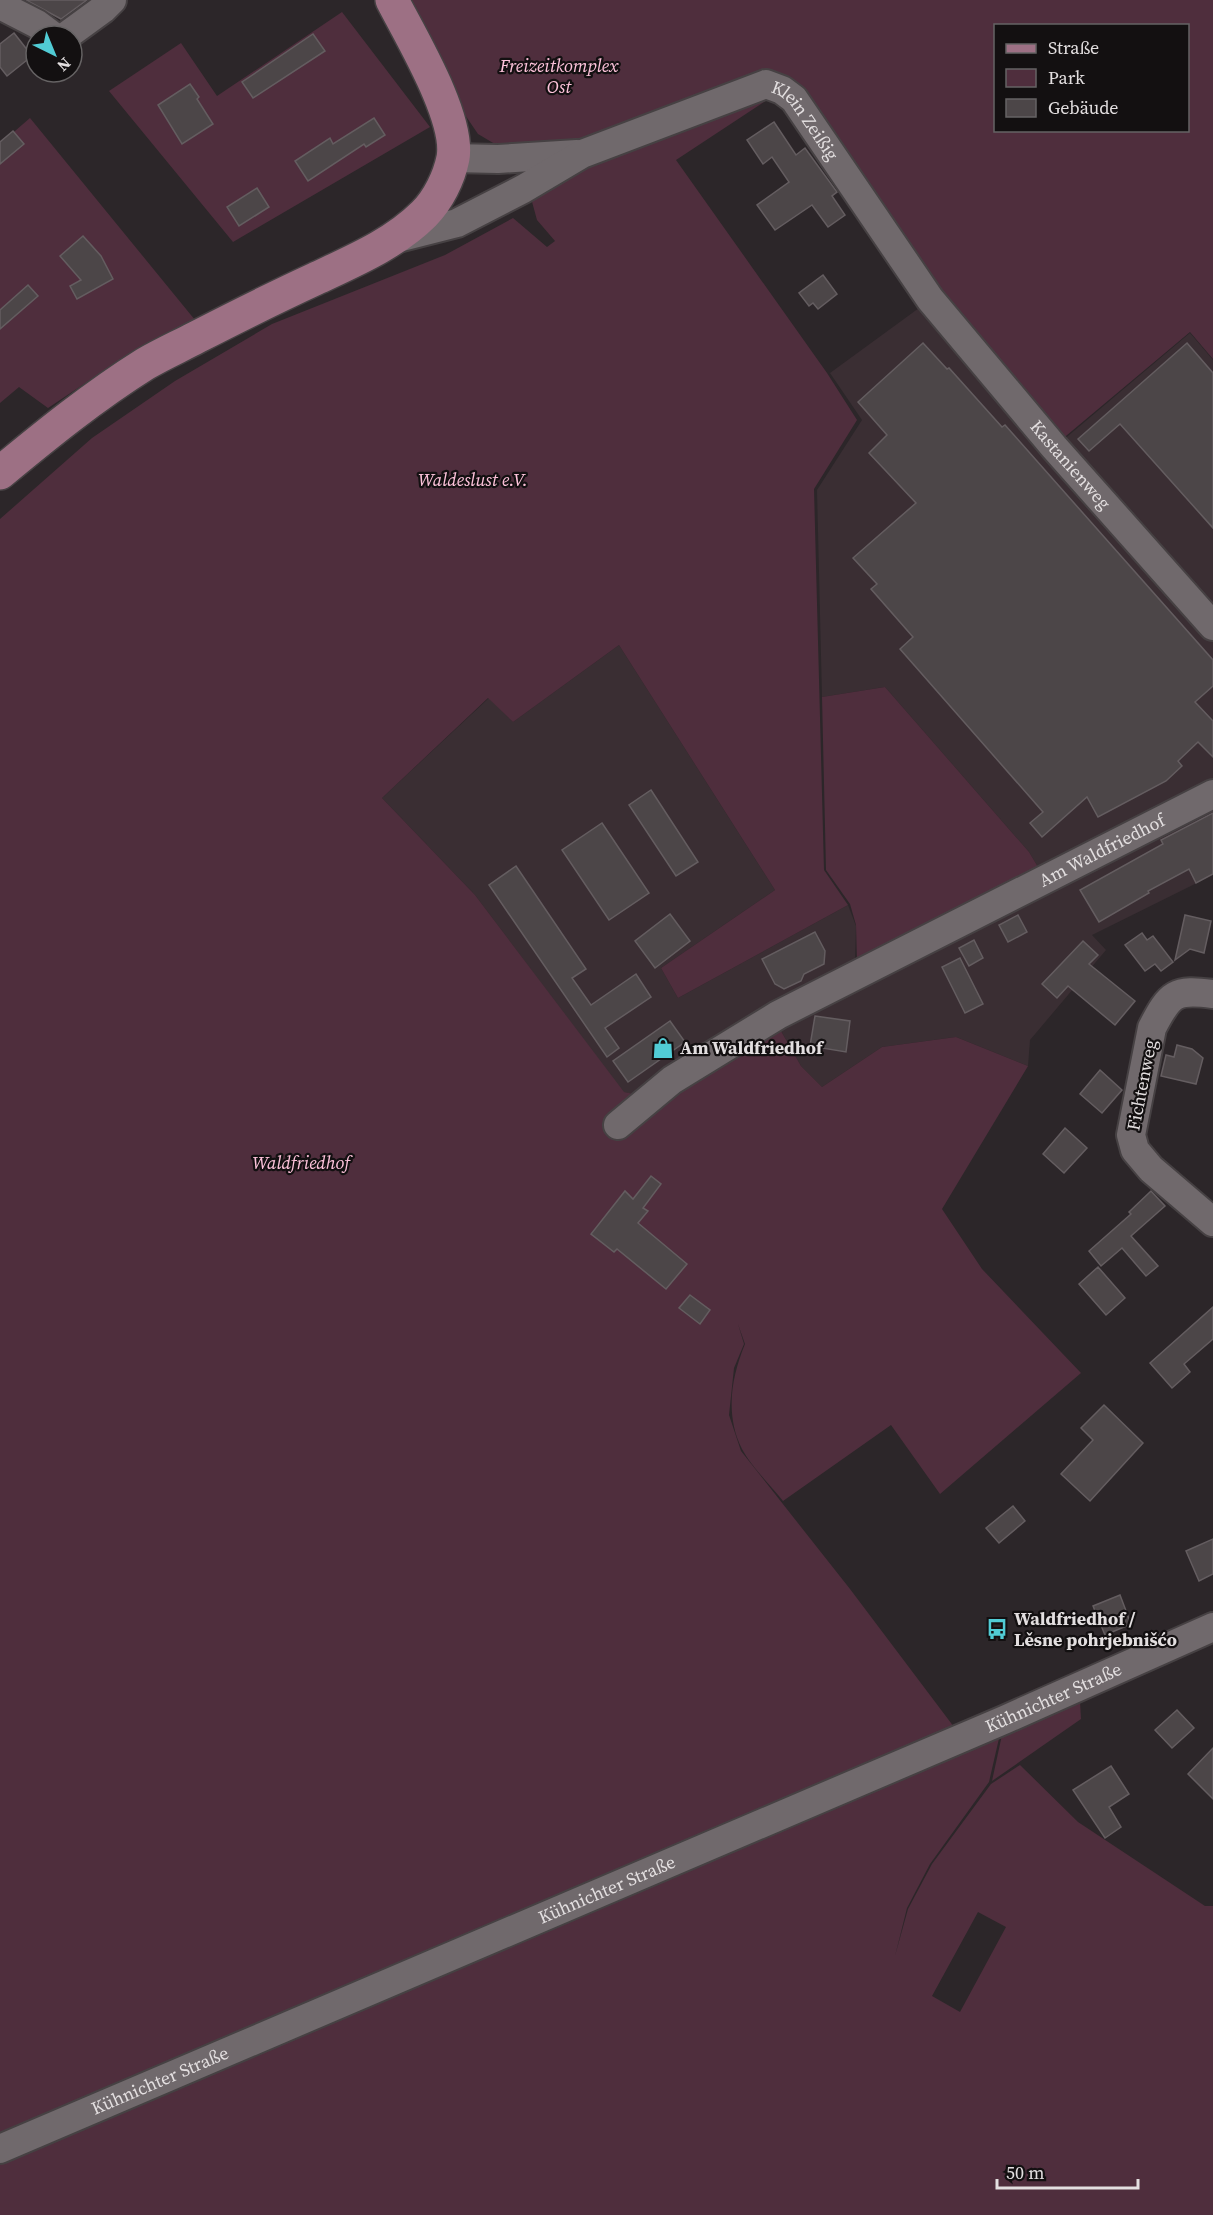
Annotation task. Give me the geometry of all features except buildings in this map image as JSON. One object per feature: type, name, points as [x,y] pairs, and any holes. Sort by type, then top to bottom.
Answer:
[{"type":"main road","points":[[0,472],[61,422],[146,363],[393,239],[425,213],[448,174],[453,158],[454,141],[448,115],[392,0]]},
{"type":"street","points":[[83,24],[104,9],[112,0]]},
{"type":"street","points":[[0,5],[37,24]]},
{"type":"street","name":"Klein Zeißig","points":[[393,239],[457,223],[524,189],[582,154],[766,84],[783,90],[794,99],[930,299]]},
{"type":"street","name":"Klein Zeißig","points":[[453,158],[498,159],[582,154]]},
{"type":"street","name":"Kastanienweg","points":[[930,299],[1053,447],[1213,626]]},
{"type":"street","name":"Am Waldfriedhof","points":[[618,1125],[672,1080],[778,1015],[1213,794]]},
{"type":"street","name":"Fichtenweg","points":[[1213,994],[1187,991],[1174,996],[1158,1015],[1152,1028],[1131,1135],[1135,1150],[1151,1169],[1213,1222]]},
{"type":"street","name":"Kühnichter Straße","points":[[0,2149],[1004,1720],[1213,1627]]},
{"type":"shaded area","points":[[930,300],[1213,628],[1213,875],[1092,935],[1106,950],[1030,1040],[1028,1066],[956,1037],[882,1047],[822,1087],[801,1066],[781,1031],[859,989],[1038,867],[1029,852],[885,687],[822,697],[817,490],[862,420],[830,373]]},
{"type":"shaded area","points":[[1190,333],[1213,360],[1213,624],[1055,447]]},
{"type":"shaded area","points":[[619,645],[775,890],[661,968],[678,998],[848,905],[856,926],[855,962],[649,1097],[623,1092],[475,895],[382,798],[489,698],[513,722]]},
{"type":"green space","points":[[407,0],[1213,0],[1213,359],[1190,332],[1054,446],[782,90],[676,160],[827,373],[857,420],[814,489],[824,870],[848,905],[678,998],[661,968],[775,890],[619,645],[513,722],[488,698],[382,798],[475,895],[624,1092],[649,1097],[722,1064],[781,1031],[801,1066],[822,1087],[882,1047],[956,1037],[1028,1066],[942,1209],[982,1269],[1081,1373],[940,1494],[891,1425],[783,1501],[746,1456],[733,1423],[733,1383],[745,1344],[738,1324],[744,1344],[734,1368],[729,1415],[741,1451],[850,1589],[954,1727],[0,2148],[0,519],[92,438],[175,381],[272,324],[445,255],[513,218],[547,247],[555,241],[537,220],[531,198],[582,153],[505,150],[478,134],[461,109]]},
{"type":"green space","points":[[342,12],[430,127],[233,242],[109,91],[181,43],[217,96]]},
{"type":"green space","points":[[30,118],[195,320],[96,376],[48,408],[19,387],[0,403],[0,144]]},
{"type":"green space","points":[[885,687],[1029,852],[1038,867],[857,962],[856,925],[850,904],[826,870],[822,697]]},
{"type":"green space","points":[[1079,1685],[1081,1719],[992,1781],[1005,1721]]},
{"type":"green space","points":[[1003,1721],[989,1782],[930,1864],[907,1908],[895,1956],[908,1909],[932,1864],[991,1784],[1020,1765],[1078,1822],[1205,1906],[1213,1906],[1213,2215],[0,2215],[0,2150]],"holes":[[[978,1912],[1006,1927],[960,2012],[932,1996]]]},
{"type":"place","name":"Am Waldfriedhof","points":[[663,1048]]},
{"type":"place","name":"Waldfriedhof / Lěsne pohrjebnišćo","points":[[997,1629]]},
{"type":"park label","name":"Freizeitkomplex Ost","points":[[559,76]]},
{"type":"park label","name":"Waldeslust e.V.","points":[[473,480]]},
{"type":"park label","name":"Waldfriedhof","points":[[301,1163]]}]
